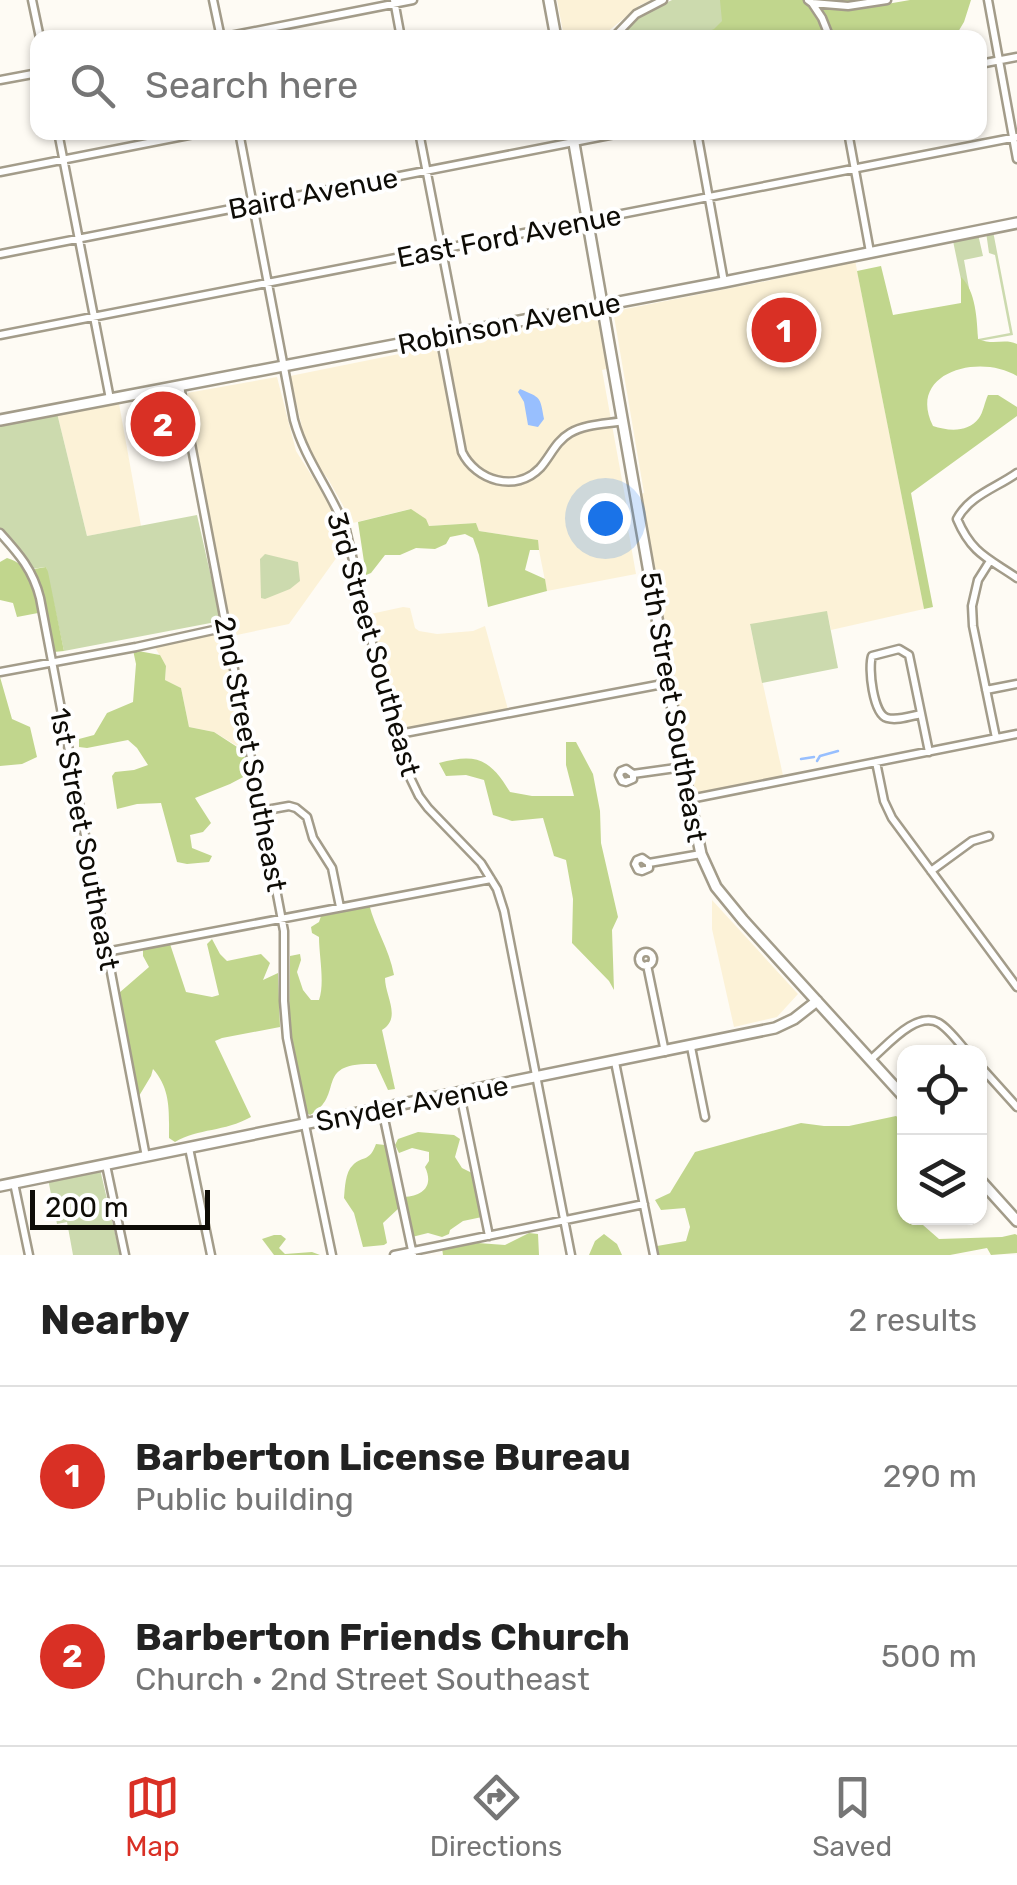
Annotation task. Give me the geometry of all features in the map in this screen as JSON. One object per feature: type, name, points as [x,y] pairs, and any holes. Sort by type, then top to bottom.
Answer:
[{"type":"main road","points":[[549,0],[555,30]]},
{"type":"main road","name":"5th Street Southeast","points":[[573,140],[701,854],[723,896],[897,1089]]},
{"type":"main road","name":"Robinson Avenue","points":[[0,420],[1017,223]]},
{"type":"main road","name":"Snyder Avenue","points":[[0,1186],[692,1047],[775,1028],[816,1001]]},
{"type":"main road","points":[[987,1188],[1017,1221]]},
{"type":"street","points":[[32,0],[38,30]]},
{"type":"street","points":[[213,0],[219,30]]},
{"type":"street","points":[[255,30],[412,0]]},
{"type":"street","points":[[621,30],[636,14],[663,0]]},
{"type":"street","points":[[810,1],[848,6],[887,0]]},
{"type":"street","points":[[988,0],[1017,159]]},
{"type":"street","points":[[810,1],[827,30]]},
{"type":"street","points":[[394,2],[399,30]]},
{"type":"street","points":[[987,63],[1017,56]]},
{"type":"street","points":[[0,80],[30,74]]},
{"type":"street","name":"East Ford Avenue","points":[[0,335],[1015,137]]},
{"type":"street","points":[[59,140],[110,399]]},
{"type":"street","points":[[0,172],[164,140]]},
{"type":"street","name":"3rd Street Southeast","points":[[241,140],[294,420],[301,444],[346,530],[404,765],[419,796],[472,852],[501,900],[572,1255]]},
{"type":"street","points":[[420,140],[458,333]]},
{"type":"street","name":"Baird Avenue","points":[[0,254],[426,171],[564,140]]},
{"type":"street","points":[[697,140],[724,282]]},
{"type":"street","points":[[850,140],[870,252]]},
{"type":"street","points":[[440,336],[462,452],[482,476],[503,482],[521,480],[537,471],[558,442],[573,431],[624,420]]},
{"type":"street","name":"2nd Street Southeast","points":[[180,386],[282,918],[286,1028],[332,1255]]},
{"type":"street","points":[[1017,473],[973,499],[958,519],[970,544],[1017,578]]},
{"type":"street","name":"1st Street Southeast","points":[[0,532],[34,577],[146,1157]]},
{"type":"street","points":[[990,560],[978,580],[972,606],[996,738]]},
{"type":"street","points":[[0,672],[227,627]]},
{"type":"street","points":[[921,714],[892,719],[879,714],[871,676],[872,656],[899,649],[909,655],[929,752]]},
{"type":"street","points":[[394,735],[668,683]]},
{"type":"street","points":[[986,690],[1017,684]]},
{"type":"street","points":[[689,799],[1017,735]]},
{"type":"street","points":[[876,762],[889,814],[1017,987]]},
{"type":"street","points":[[634,774],[683,767]]},
{"type":"street","points":[[262,811],[289,806],[307,816],[313,838],[332,868],[340,907]]},
{"type":"street","points":[[930,871],[972,841],[988,836]]},
{"type":"street","points":[[650,863],[701,854]]},
{"type":"street","points":[[106,952],[490,879]]},
{"type":"street","points":[[647,965],[665,1052]]},
{"type":"street","points":[[870,1060],[914,1022],[924,1020],[941,1024],[960,1045]]},
{"type":"street","points":[[692,1047],[705,1117]]},
{"type":"street","points":[[615,1062],[654,1255]]},
{"type":"street","points":[[987,1074],[1017,1107]]},
{"type":"street","points":[[460,1094],[489,1236]]},
{"type":"street","points":[[382,1109],[412,1253]]},
{"type":"street","points":[[189,1148],[211,1255]]},
{"type":"street","points":[[106,1165],[125,1255]]},
{"type":"street","points":[[14,1183],[29,1255]]},
{"type":"street","points":[[394,1255],[644,1204]]},
{"type":"shaded area","points":[[557,0],[652,0],[610,30],[563,30]]},
{"type":"shaded area","points":[[855,260],[924,609],[831,630],[827,612],[750,625],[784,780],[689,799],[637,495],[644,493],[614,316],[620,310]]},
{"type":"shaded area","points":[[603,305],[615,367],[602,370],[636,574],[547,591],[537,540],[479,531],[476,523],[429,526],[410,509],[353,523],[308,453],[290,376],[503,333],[501,325]]},
{"type":"shaded area","points":[[277,377],[296,451],[338,517],[347,543],[289,624],[232,636],[187,393]]},
{"type":"shaded area","points":[[118,398],[141,526],[87,536],[56,409]]},
{"type":"shaded area","points":[[410,608],[419,631],[437,634],[485,626],[509,713],[394,735],[366,615]]},
{"type":"shaded area","points":[[227,627],[249,745],[239,747],[214,732],[189,727],[181,688],[165,680],[166,666],[153,644]]},
{"type":"shaded area","points":[[712,900],[798,994],[777,1017],[734,1027],[712,929]]},
{"type":"green space","points":[[672,0],[863,0],[869,30],[624,30],[636,17]]},
{"type":"green space","points":[[720,0],[884,0],[887,4],[971,0],[959,30],[712,30],[722,21]]},
{"type":"green space","points":[[993,231],[1013,335],[974,342],[953,241],[978,234],[983,256],[964,260],[978,339],[1010,333],[995,255],[989,253],[986,232]]},
{"type":"green space","points":[[881,266],[893,315],[961,303],[961,277],[973,298],[978,339],[1017,344],[1017,376],[1002,369],[967,367],[938,380],[930,392],[927,407],[933,426],[939,428],[957,429],[974,423],[988,395],[998,395],[1017,407],[1017,416],[911,493],[933,607],[924,609],[857,271]]},
{"type":"green space","points":[[56,409],[87,536],[197,515],[221,621],[64,651],[46,567],[30,569],[0,533],[0,420]]},
{"type":"green space","points":[[411,509],[426,519],[429,526],[476,523],[479,531],[538,540],[539,550],[530,550],[525,570],[545,579],[547,591],[488,607],[479,555],[473,538],[465,534],[450,537],[435,549],[416,548],[400,555],[385,555],[366,575],[358,522]]},
{"type":"green space","points":[[265,554],[298,562],[300,581],[265,599],[261,598],[260,559]]},
{"type":"green space","points":[[7,558],[27,573],[38,613],[17,617],[13,603],[0,600],[0,562]]},
{"type":"green space","points":[[46,567],[64,651],[54,652],[34,569]]},
{"type":"green space","points":[[827,611],[838,668],[762,683],[750,624]]},
{"type":"green space","points":[[133,650],[160,655],[166,666],[165,680],[181,688],[189,727],[214,732],[251,756],[249,774],[195,798],[211,823],[203,832],[190,835],[192,848],[212,856],[209,862],[177,862],[161,803],[117,809],[112,776],[148,765],[128,740],[79,747],[79,739],[94,735],[107,713],[133,702]]},
{"type":"green space","points":[[0,677],[12,719],[30,727],[37,757],[22,764],[0,766]]},
{"type":"green space","points":[[566,742],[576,742],[593,774],[601,843],[618,917],[612,930],[614,990],[572,943],[573,899],[566,860],[554,856],[543,818],[512,821],[493,815],[484,780],[466,775],[446,776],[439,763],[473,759],[496,772],[510,792],[574,796],[566,765]]},
{"type":"green space","points":[[369,904],[394,975],[385,978],[392,1013],[382,1030],[395,1089],[388,1090],[376,1064],[343,1068],[332,1081],[321,1107],[310,1115],[289,1029],[290,956],[300,954],[297,972],[303,990],[311,1000],[319,1000],[319,937],[311,927],[321,916]]},
{"type":"green space","points":[[212,939],[227,961],[261,954],[270,963],[263,980],[278,973],[280,1027],[215,1041],[251,1117],[175,1142],[169,1138],[166,1093],[153,1069],[139,1096],[119,993],[149,967],[143,948],[170,944],[186,992],[219,995],[207,944]]},
{"type":"green space","points":[[897,1117],[897,1225],[923,1225],[939,1239],[1015,1234],[1017,1253],[991,1255],[987,1248],[950,1255],[659,1255],[657,1246],[686,1241],[690,1227],[685,1208],[661,1210],[655,1200],[670,1193],[695,1152],[801,1123],[849,1126]]},
{"type":"green space","points":[[418,1132],[460,1139],[455,1157],[462,1168],[472,1173],[482,1217],[463,1221],[442,1237],[428,1233],[412,1237],[404,1197],[425,1189],[429,1152],[412,1148],[399,1153],[395,1145],[398,1139]]},
{"type":"green space","points":[[376,1144],[385,1145],[388,1150],[400,1207],[383,1223],[387,1243],[363,1247],[354,1213],[344,1198],[345,1185],[350,1168],[368,1156]]},
{"type":"green space","points":[[100,1169],[120,1255],[73,1255],[67,1222],[57,1224],[48,1179]]},
{"type":"green space","points":[[529,1233],[538,1234],[539,1255],[443,1255],[442,1248],[478,1243],[505,1245]]},
{"type":"green space","points":[[604,1234],[617,1244],[622,1255],[589,1255],[595,1241]]},
{"type":"green space","points":[[274,1235],[286,1239],[279,1248],[285,1254],[320,1255],[274,1255],[262,1239]]},
{"type":"water","points":[[520,389],[540,402],[544,419],[538,427],[528,425]]},
{"type":"waterway","points":[[817,761],[820,756],[838,751]]},
{"type":"waterway","points":[[801,759],[814,757]]},
{"type":"place","name":"Barberton License Bureau","points":[[784,330]]},
{"type":"place","name":"Barberton Friends Church","points":[[163,424]]}]
